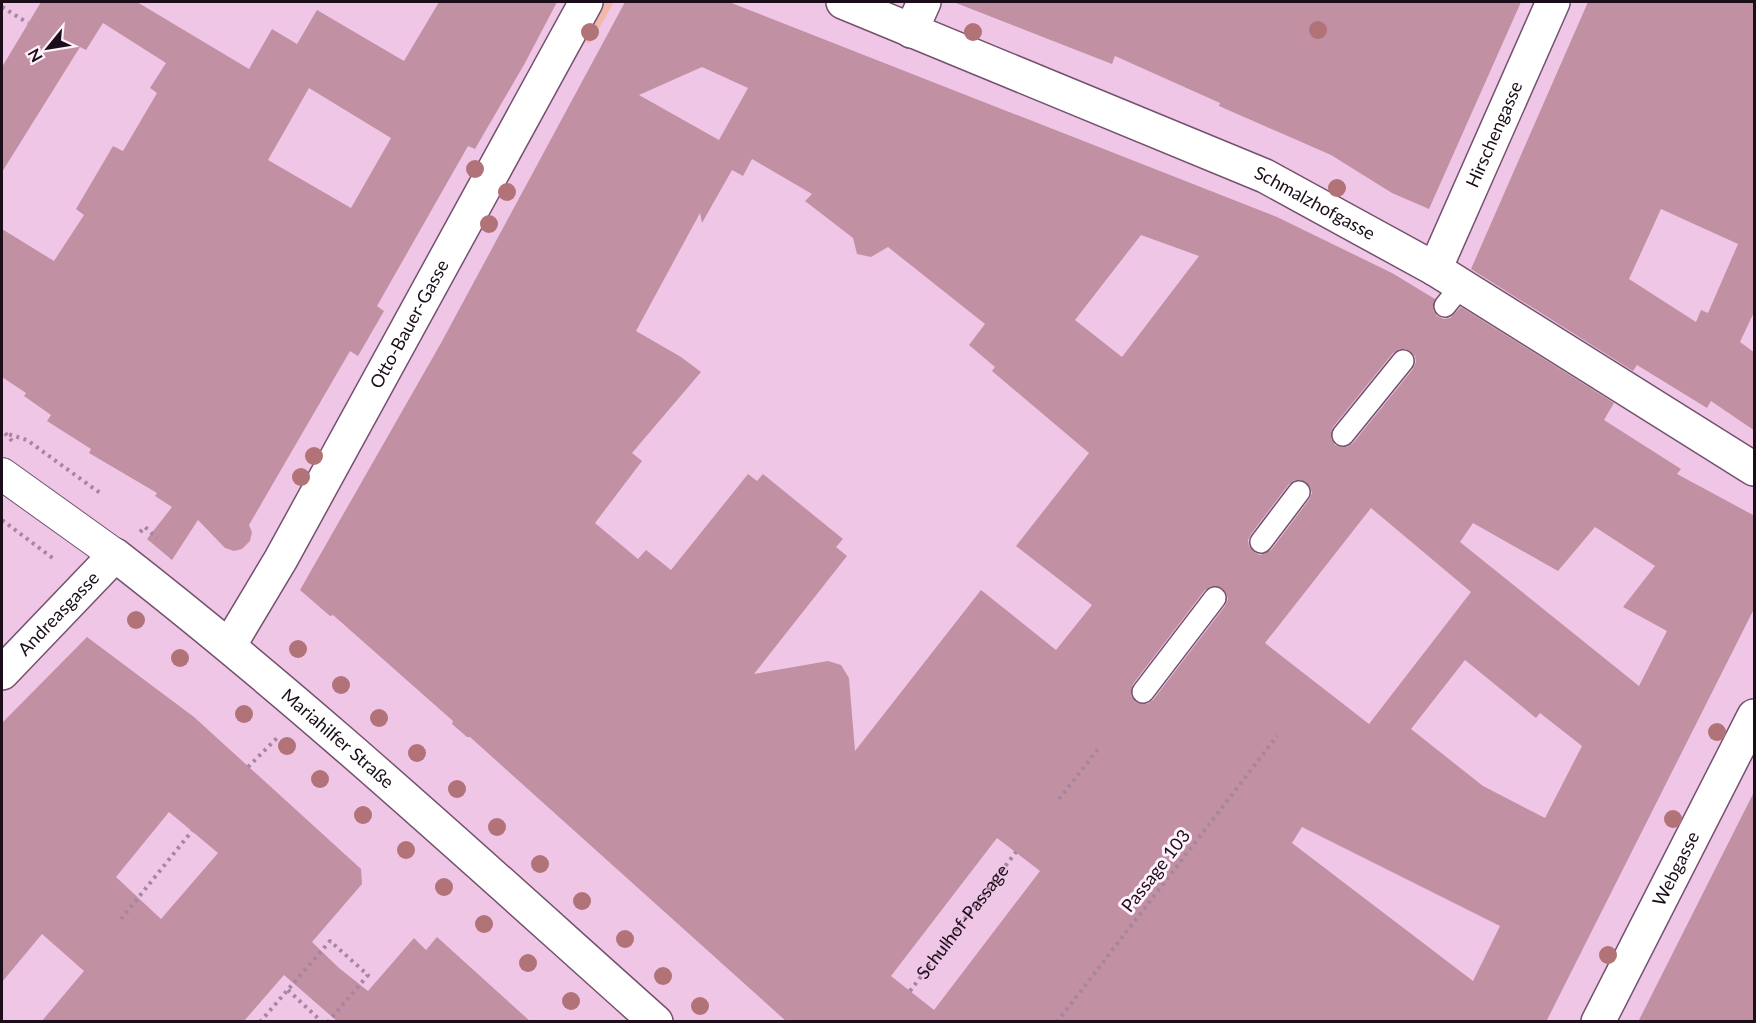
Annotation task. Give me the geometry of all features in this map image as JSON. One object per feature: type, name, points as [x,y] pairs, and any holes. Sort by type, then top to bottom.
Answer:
[{"type":"street","name":"Otto-Bauer-Gasse","points":[[229,646],[282,559],[586,2]]},
{"type":"street","name":"Schmalzhofgasse","points":[[843,2],[917,16],[1265,176],[1755,469]]},
{"type":"street","name":"Hirschengasse","points":[[1447,286],[1553,2]]},
{"type":"street","name":"Mariahilfer Straße","points":[[2,474],[115,555],[229,646],[656,1022]]},
{"type":"street","name":"Andreasgasse","points":[[2,673],[115,555]]},
{"type":"street","name":"Webgasse","points":[[1598,1022],[1755,716]]},
{"type":"lane","points":[[1343,435],[1403,361]]},
{"type":"lane","points":[[1261,542],[1299,492]]},
{"type":"lane","points":[[1143,692],[1215,598]]},
{"type":"path","points":[[2,7],[28,23]]},
{"type":"path","points":[[3,432],[12,441]]},
{"type":"path","points":[[3,432],[27,440],[100,494]]},
{"type":"path","points":[[2,520],[54,559]]},
{"type":"path","points":[[145,527],[157,538]]},
{"type":"path","points":[[248,767],[305,711]]},
{"type":"path","name":"Passage 103","points":[[1057,1022],[1277,736]]},
{"type":"path","points":[[1059,799],[1098,749]]},
{"type":"path","points":[[121,919],[192,831]]},
{"type":"path","name":"Schulhof-Passage","points":[[910,991],[1016,852]]},
{"type":"path","points":[[260,1022],[330,941],[368,975],[328,1022]]},
{"type":"path","points":[[288,990],[322,1022]]},
{"type":"shaded area","points":[[599,2],[614,2],[592,41],[582,42]]},
{"type":"building","points":[[41,2],[137,2],[249,69],[272,29],[297,44],[317,10],[404,61],[439,2],[557,2],[475,149],[468,146],[377,306],[384,311],[358,356],[350,351],[249,525],[252,532],[250,541],[242,549],[234,551],[225,548],[198,520],[172,560],[147,539],[172,507],[155,496],[157,493],[89,453],[91,449],[47,421],[51,415],[24,396],[26,393],[2,377],[2,229],[54,261],[84,215],[76,209],[113,146],[123,151],[157,93],[150,88],[166,63],[103,23],[86,50],[80,47],[2,172],[2,67]],"holes":[[[309,88],[391,138],[351,208],[268,160]]]},
{"type":"building","points":[[625,2],[729,2],[1277,217],[1392,273],[1435,299],[1433,310],[1437,316],[1444,319],[1450,318],[1461,307],[1614,403],[1604,420],[1681,469],[1677,474],[1755,516],[1755,607],[1546,1022],[787,1022],[470,737],[452,724],[453,721],[333,615],[330,616],[300,590],[441,343]],"holes":[[[702,67],[748,88],[719,140],[639,95]],[[752,159],[812,194],[805,201],[853,238],[857,254],[871,257],[888,247],[985,324],[969,345],[995,367],[992,371],[1089,453],[1016,546],[1092,605],[1056,650],[981,590],[855,751],[849,678],[841,665],[828,661],[754,674],[847,556],[836,547],[843,539],[763,474],[757,481],[748,474],[671,570],[646,550],[638,559],[595,523],[642,461],[632,453],[701,372],[681,357],[636,331],[700,213],[702,223],[732,170],[743,176]],[[1141,235],[1199,256],[1122,357],[1075,320]],[[1399,349],[1406,349],[1415,356],[1416,362],[1413,369],[1353,443],[1347,447],[1335,445],[1331,439],[1331,432],[1393,353]],[[1295,480],[1301,480],[1310,487],[1312,493],[1309,500],[1271,550],[1260,555],[1249,546],[1248,540],[1289,484]],[[1371,508],[1471,592],[1369,724],[1265,643]],[[1473,523],[1558,571],[1595,527],[1655,566],[1623,607],[1667,631],[1639,686],[1460,542]],[[1211,586],[1222,588],[1228,599],[1225,606],[1153,700],[1147,704],[1136,702],[1131,696],[1133,684],[1205,590]],[[1465,660],[1536,718],[1540,713],[1582,746],[1545,818],[1483,786],[1411,729]],[[1302,827],[1500,926],[1473,981],[1292,843]],[[997,838],[1040,871],[934,1010],[891,976]]]},
{"type":"building","points":[[957,2],[1521,2],[1429,209],[1392,193],[1331,155],[1219,106],[1220,103],[1115,56],[1112,64]]},
{"type":"building","points":[[1588,2],[1755,2],[1755,310],[1740,342],[1755,353],[1755,431],[1711,401],[1707,408],[1637,365],[1633,371],[1471,269]],"holes":[[[1661,209],[1738,244],[1708,313],[1701,310],[1696,322],[1629,279]]]},
{"type":"building","points":[[87,637],[194,717],[361,869],[362,884],[312,942],[339,968],[368,991],[414,938],[426,950],[437,937],[531,1022],[338,1022],[284,975],[244,1021],[41,1022],[84,971],[42,934],[2,982],[2,723]],"holes":[[[169,812],[218,853],[161,919],[116,877]]]},
{"type":"building","points":[[1755,790],[1755,1022],[1638,1022]]}]
